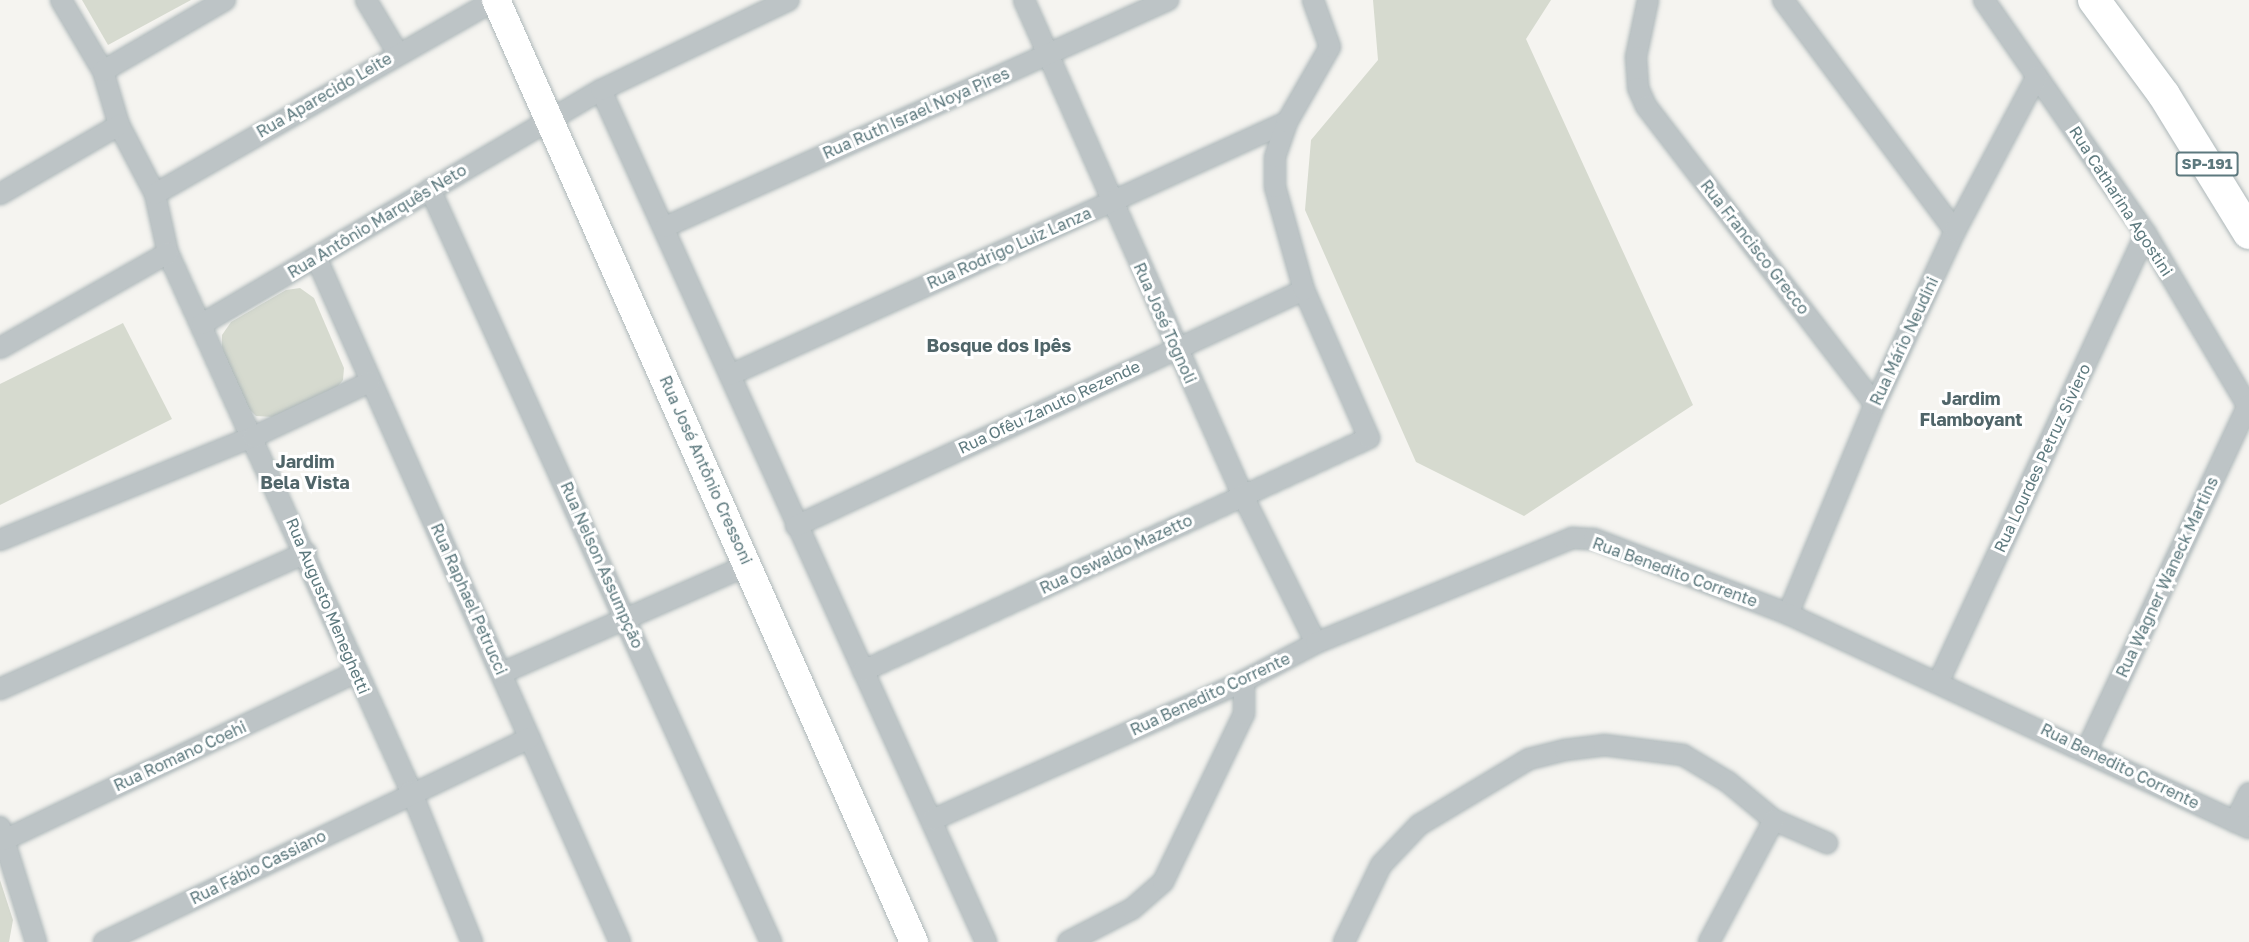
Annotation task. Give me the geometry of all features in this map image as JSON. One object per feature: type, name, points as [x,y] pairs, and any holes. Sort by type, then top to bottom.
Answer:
[{"type":"main road","name":"SP-191","points":[[2094,0],[2164,95],[2249,233]]},
{"type":"main road","points":[[2164,95],[2249,195]]},
{"type":"street","name":"Rua Augusto Meneghetti","points":[[61,0],[103,70],[119,125],[155,194],[168,253],[306,553],[356,672],[411,791],[472,942]]},
{"type":"street","points":[[103,70],[225,0]]},
{"type":"street","points":[[366,0],[397,52]]},
{"type":"street","name":"Rua Aparecido Leite","points":[[155,194],[397,52],[496,0]]},
{"type":"street","name":"Rua José Antônio Cressoni","points":[[496,0],[551,118],[914,942]]},
{"type":"street","name":"Rua Antônio Marquês Neto","points":[[202,324],[601,90],[789,0]]},
{"type":"street","name":"Rua José Tognoli","points":[[1024,0],[1243,496],[1316,643]]},
{"type":"street","name":"Rua Ruth Israel Noya Pires","points":[[665,227],[1168,0]]},
{"type":"street","points":[[1304,290],[1275,187],[1275,157],[1287,122],[1330,47],[1313,0]]},
{"type":"street","name":"Rua Francisco Grecco","points":[[1648,0],[1636,57],[1638,88],[1646,106],[1875,404]]},
{"type":"street","points":[[1783,0],[1955,231]]},
{"type":"street","name":"Rua Catharina Agostini","points":[[1984,0],[2146,234],[2248,407]]},
{"type":"street","name":"Rua Mário Neudini","points":[[1788,614],[1875,404],[1955,231],[2037,76]]},
{"type":"street","points":[[601,90],[665,227],[796,526],[986,942]]},
{"type":"street","name":"Rua Rodrigo Luiz Lanza","points":[[730,375],[1287,122]]},
{"type":"street","points":[[0,194],[119,125]]},
{"type":"street","name":"Rua Nelson Assumpção","points":[[430,189],[628,620],[771,942]]},
{"type":"street","name":"Rua Lourdes Petruz Siviero","points":[[1939,681],[2146,234]]},
{"type":"street","points":[[0,348],[168,253]]},
{"type":"street","name":"Rua Raphael Petrucci","points":[[316,257],[620,942]]},
{"type":"street","name":"Rua Ofêu Zanuto Rezende","points":[[796,526],[1176,347],[1304,290]]},
{"type":"street","name":"Rua Oswaldo Mazetto","points":[[863,671],[1369,438],[1304,290]]},
{"type":"street","points":[[0,540],[253,437],[370,382]]},
{"type":"street","name":"Rua Wagner Waneck Martins","points":[[2087,749],[2248,407]]},
{"type":"street","name":"Rua Benedito Corrente","points":[[932,820],[1244,681],[1316,643],[1572,538],[1594,539],[1788,614],[2087,749],[2242,825]]},
{"type":"street","points":[[0,689],[306,553]]},
{"type":"street","points":[[502,673],[628,620],[748,565]]},
{"type":"street","name":"Rua Romano Coehi","points":[[2,834],[356,672]]},
{"type":"street","points":[[1068,942],[1132,909],[1163,882],[1244,714],[1244,681]]},
{"type":"street","name":"Rua Fábio Cassiano","points":[[104,942],[411,791],[530,738]]},
{"type":"street","points":[[1351,939],[1381,865],[1419,825],[1481,785],[1546,755],[1604,745],[1683,755],[1728,782],[1774,820],[1827,843]]},
{"type":"street","points":[[2242,825],[2249,793]]},
{"type":"street","points":[[1709,942],[1774,820]]},
{"type":"street","points":[[2,834],[36,942]]},
{"type":"shaded area","points":[[82,0],[191,0],[108,45]]},
{"type":"shaded area","points":[[1373,0],[1551,0],[1526,39],[1693,405],[1524,516],[1416,462],[1305,210],[1311,140],[1378,60]]},
{"type":"shaded area","points":[[300,288],[314,298],[344,368],[343,380],[333,392],[273,417],[256,416],[241,401],[222,347],[222,335],[231,322],[286,290]]},
{"type":"shaded area","points":[[123,323],[172,419],[0,505],[0,384]]},
{"type":"shaded area","points":[[0,880],[13,920],[9,942],[0,942]]},
{"type":"district","name":"Bosque dos Ipês","points":[[999,345]]},
{"type":"district","name":"Jardim Flamboyant","points":[[1971,409]]},
{"type":"district","name":"Jardim Bela Vista","points":[[305,472]]}]
